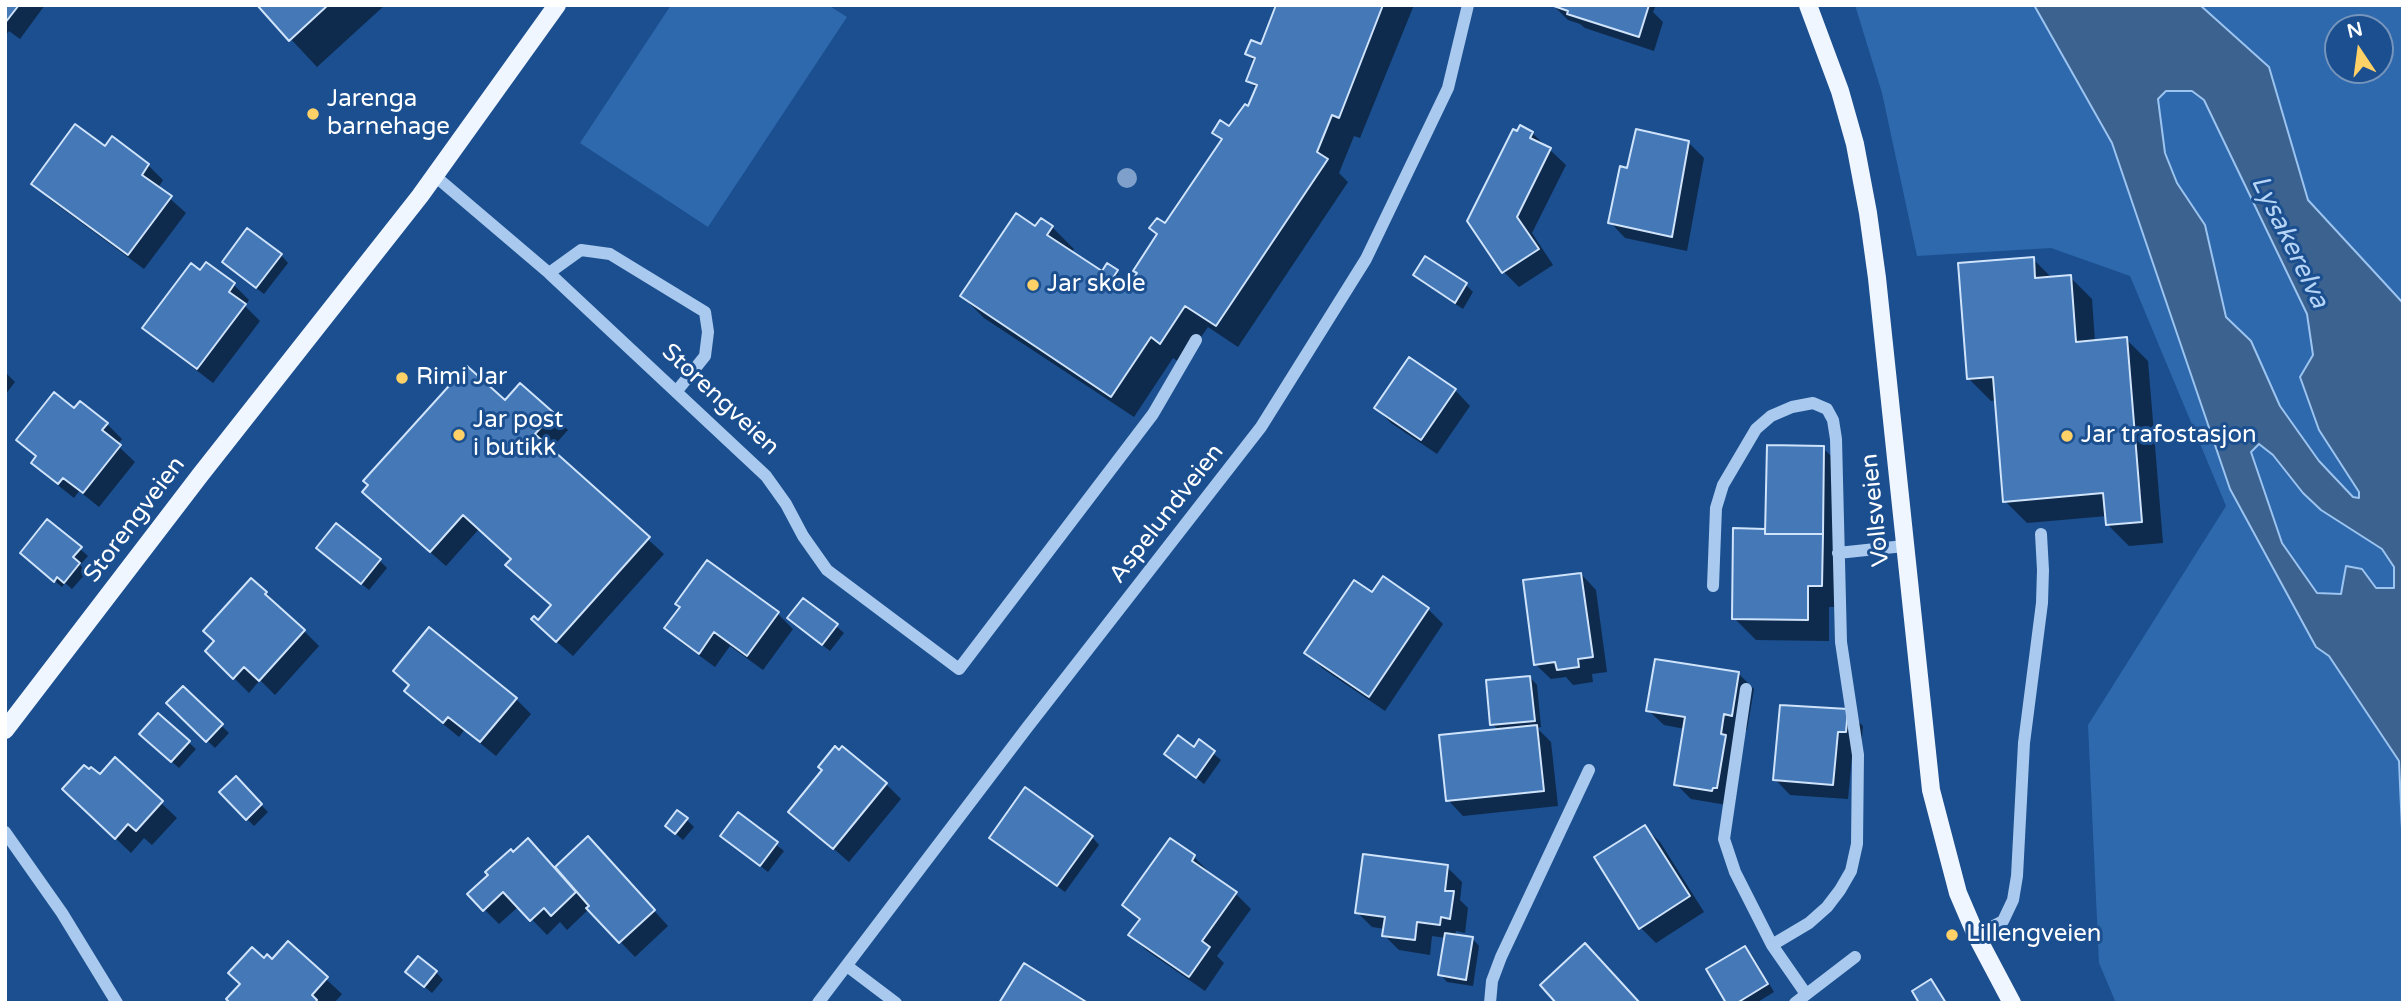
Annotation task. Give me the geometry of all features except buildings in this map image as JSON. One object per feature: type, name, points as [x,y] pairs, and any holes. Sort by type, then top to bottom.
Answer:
[{"type":"main road","name":"Storengveien","points":[[5,730],[201,474],[435,176],[558,5]]},
{"type":"main road","name":"Vollsveien","points":[[1808,5],[1840,91],[1855,144],[1868,213],[1931,790],[1958,893],[1976,935],[2012,1003]]},
{"type":"street","name":"Aspelundveien","points":[[818,1003],[1026,729],[1261,427],[1366,259],[1448,88],[1468,5]]},
{"type":"street","name":"Storengveien","points":[[435,176],[549,273],[766,476],[827,570],[959,669],[1153,414],[1196,340]]},
{"type":"street","points":[[549,273],[581,250],[610,254],[705,312],[708,332],[705,356],[676,392]]},
{"type":"street","points":[[1713,586],[1716,508],[1723,485],[1756,429],[1771,416],[1792,407],[1813,403],[1827,409],[1833,420],[1836,439],[1841,642],[1857,754],[1857,844],[1851,871],[1827,907],[1809,923],[1772,945]]},
{"type":"street","points":[[1976,935],[2003,921],[2013,900],[2017,876],[2024,743],[2042,603],[2041,534]]},
{"type":"street","points":[[1838,553],[1904,546]]},
{"type":"street","points":[[1746,689],[1724,839],[1735,873],[1772,945],[1806,994]]},
{"type":"street","points":[[1490,1003],[1492,981],[1501,957],[1589,770]]},
{"type":"street","points":[[5,832],[62,913],[117,1003]]},
{"type":"street","points":[[1795,1003],[1855,957]]},
{"type":"street","points":[[846,966],[896,1003]]},
{"type":"shaded area","points":[[671,5],[828,5],[847,17],[708,227],[580,143]]},
{"type":"shaded area","points":[[1855,5],[2403,5],[2403,1003],[2116,1003],[2099,963],[2088,725],[2226,506],[2130,276],[2051,248],[1917,256],[1882,93]]},
{"type":"water","name":"Lysakerelva","points":[[2034,5],[2200,5],[2269,67],[2308,200],[2403,303],[2403,852],[2399,761],[2329,656],[2316,647],[2230,489],[2112,143]],"holes":[[[2166,91],[2192,91],[2204,100],[2307,314],[2313,355],[2300,377],[2319,430],[2359,492],[2359,498],[2353,497],[2319,461],[2280,406],[2251,341],[2226,317],[2205,225],[2177,183],[2165,153],[2158,99]],[[2259,444],[2273,455],[2303,493],[2321,510],[2382,549],[2394,567],[2394,588],[2376,588],[2362,569],[2346,566],[2341,594],[2317,593],[2282,543],[2251,452]]]},
{"type":"place","name":"Jarenga barnehage","points":[[313,114]]},
{"type":"place","name":"Jar skole","points":[[1033,285]]},
{"type":"place","name":"Rimi Jar","points":[[402,378]]},
{"type":"place","name":"Jar post i butikk","points":[[459,435]]},
{"type":"place","name":"Jar trafostasjon","points":[[2067,436]]},
{"type":"place","name":"Lillengveien","points":[[1952,935]]}]
